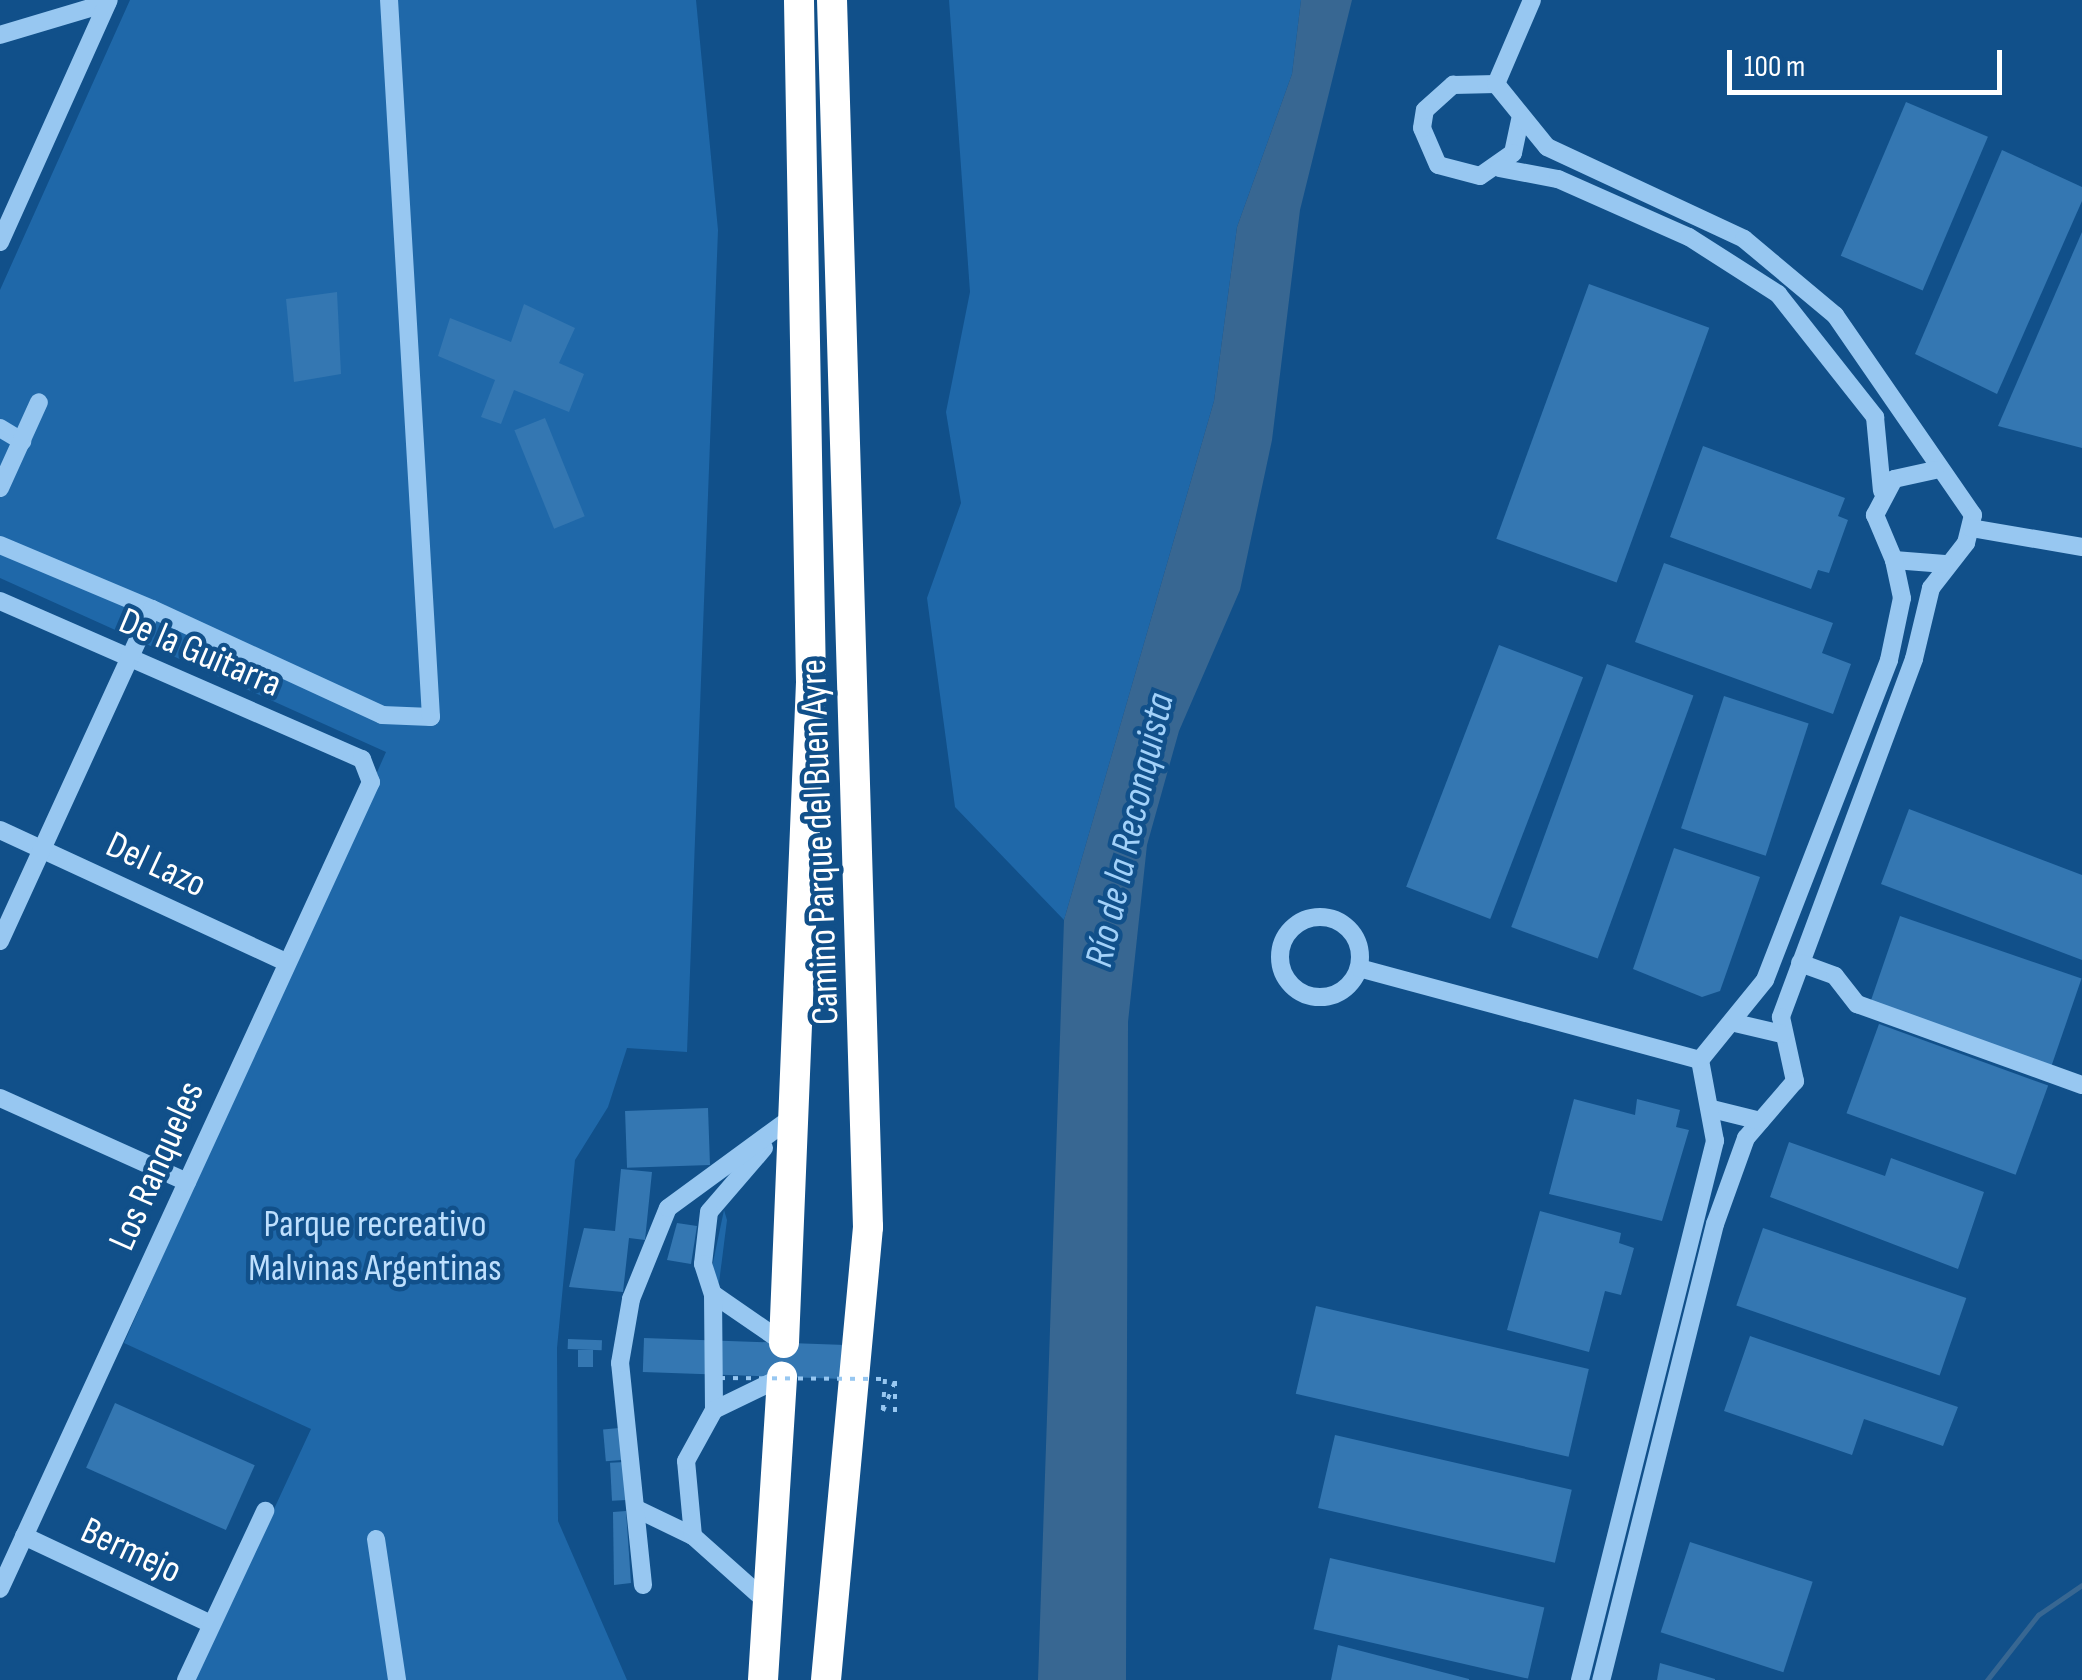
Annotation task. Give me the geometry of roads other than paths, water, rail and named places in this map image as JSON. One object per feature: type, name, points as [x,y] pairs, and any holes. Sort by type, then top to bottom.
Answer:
[{"type":"highway","name":"Camino Parque del Buen Ayre","points":[[784,1343],[812,571],[799,0]]},
{"type":"highway","name":"Camino Parque del Buen Ayre","points":[[826,1680],[868,1226],[832,0]]},
{"type":"highway","points":[[764,1680],[782,1376]]},
{"type":"street","points":[[0,545],[152,609],[382,715],[431,717],[389,0]]},
{"type":"street","points":[[1496,84],[1532,0]]},
{"type":"street","points":[[0,36],[108,2]]},
{"type":"street","points":[[0,242],[7,208],[108,2]]},
{"type":"street","points":[[1496,84],[1520,120],[1547,147],[1744,238],[1792,275],[1869,357],[1935,470],[1969,501],[1972,528],[1945,564],[1800,963],[1782,1034],[1795,1081],[1736,1159],[1715,1224],[1601,1680]]},
{"type":"street","points":[[1496,84],[1452,85],[1425,110],[1422,128],[1438,165],[1457,175],[1499,168],[1558,179],[1689,237],[1778,294],[1875,417],[1882,492],[1877,532],[1894,560],[1902,598],[1889,660],[1765,980],[1736,1023],[1700,1060]]},
{"type":"street","points":[[1499,168],[1513,154],[1520,120]]},
{"type":"street","points":[[0,488],[39,402]]},
{"type":"street","points":[[0,428],[22,441]]},
{"type":"street","points":[[1882,492],[1914,469],[1935,470]]},
{"type":"street","points":[[1972,528],[2082,547]]},
{"type":"street","points":[[1894,560],[1945,564]]},
{"type":"street","name":"De la Guitarra","points":[[0,601],[362,759],[369,770]]},
{"type":"street","points":[[0,941],[132,661],[152,609]]},
{"type":"street","name":"Los Ranqueles","points":[[0,1588],[7,1554],[24,1536],[369,770]]},
{"type":"street","name":"Del Lazo","points":[[0,830],[284,961]]},
{"type":"street","points":[[1324,917],[1349,928],[1359,968],[1345,989],[1309,996],[1288,982],[1280,946],[1297,924],[1324,917]]},
{"type":"street","points":[[1800,963],[1834,976],[1858,1004],[2082,1084]]},
{"type":"street","points":[[1359,968],[1700,1060]]},
{"type":"street","points":[[1736,1023],[1782,1034]]},
{"type":"street","points":[[1580,1680],[1715,1141],[1700,1060]]},
{"type":"street","points":[[0,1098],[186,1182]]},
{"type":"street","points":[[1712,1109],[1761,1121]]},
{"type":"street","points":[[693,1536],[686,1462],[714,1410],[713,1294],[703,1264],[709,1212],[792,1118]]},
{"type":"street","points":[[643,1585],[639,1510],[620,1363],[658,1222],[792,1118]]},
{"type":"street","points":[[713,1294],[784,1343]]},
{"type":"street","points":[[714,1410],[782,1376]]},
{"type":"street","points":[[639,1510],[693,1536],[768,1603]]},
{"type":"street","points":[[186,1680],[265,1511]]},
{"type":"street","name":"Bermejo","points":[[24,1536],[211,1624]]},
{"type":"street","points":[[376,1540],[397,1680]]},
{"type":"water","name":"Río de la Reconquista","points":[[1301,0],[1352,0],[1300,210],[1272,440],[1240,590],[1179,731],[1147,845],[1128,1022],[1126,1680],[1038,1680],[1064,920],[1214,401],[1237,227],[1292,74]]},
{"type":"waterway","points":[[1987,1680],[2038,1615],[2082,1585]]},
{"type":"park label","name":"Parque recreativo Malvinas Argentinas","points":[[375,1247]]}]
